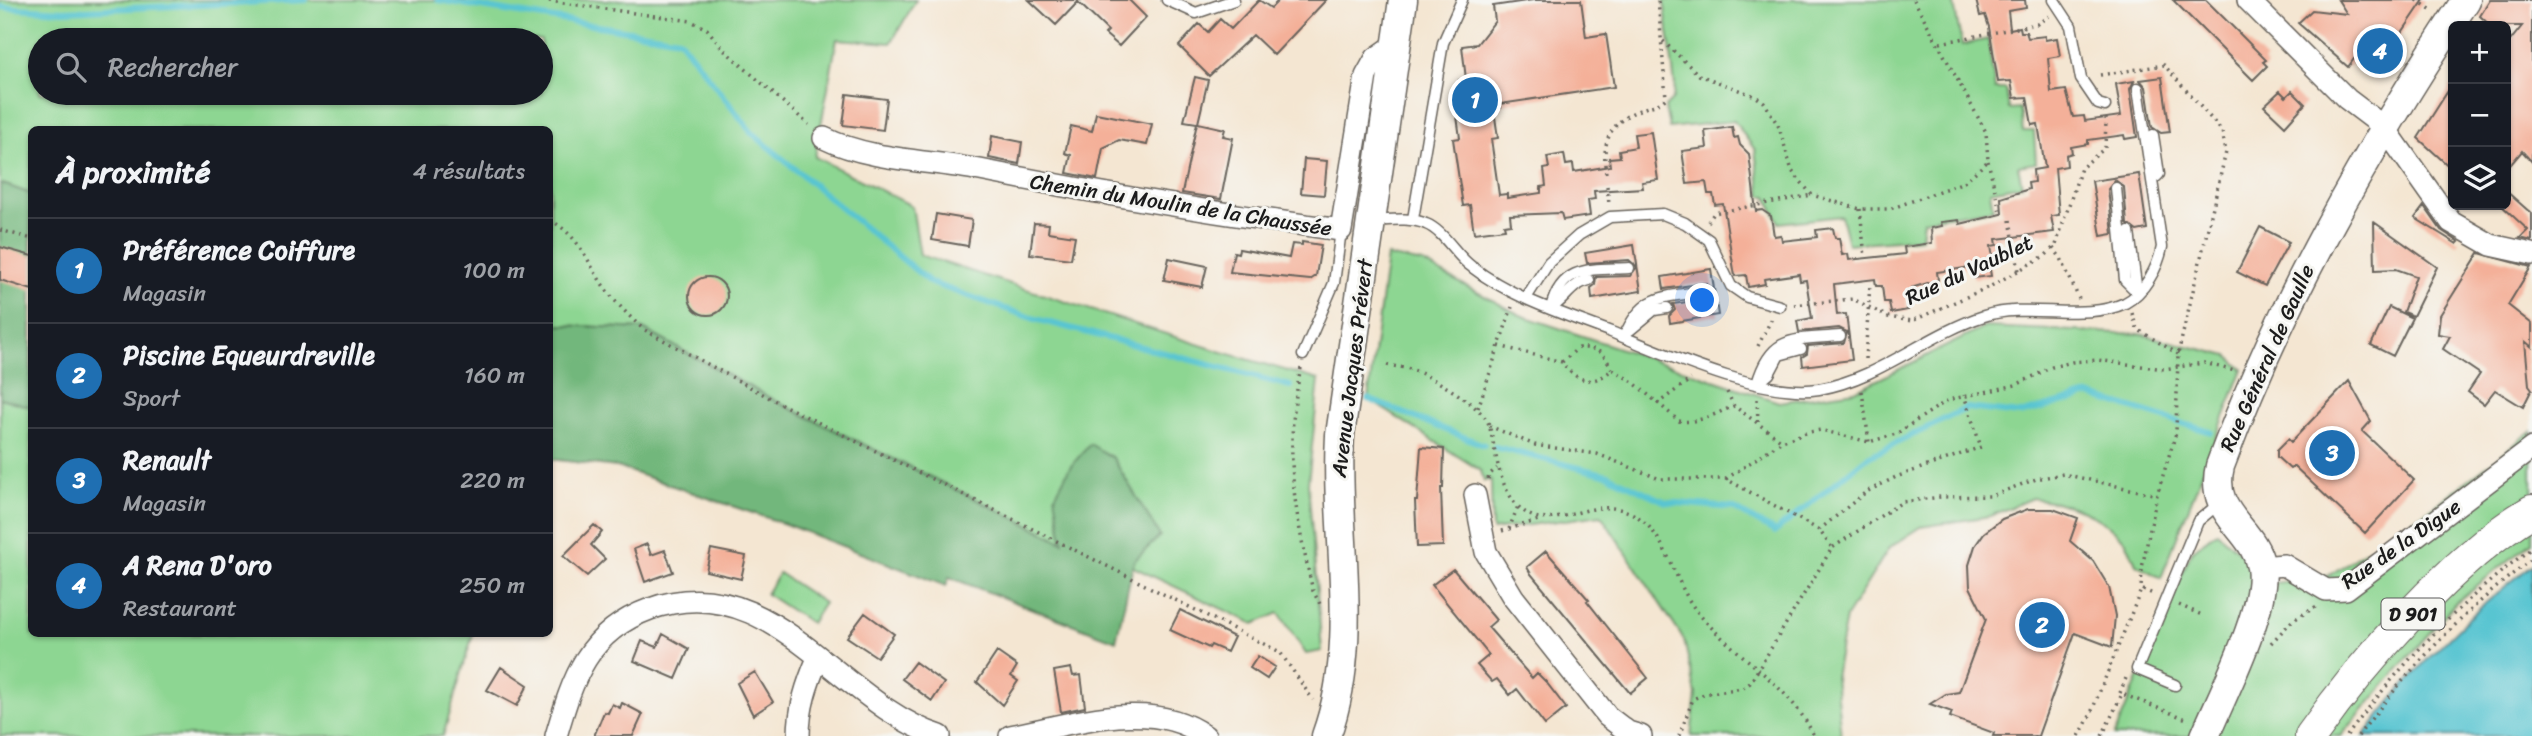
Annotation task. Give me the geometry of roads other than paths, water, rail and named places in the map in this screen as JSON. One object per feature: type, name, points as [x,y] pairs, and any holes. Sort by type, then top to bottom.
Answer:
[{"type":"main road","name":"Avenue Jacques Prévert","points":[[1328,729],[1346,645],[1346,583],[1338,490],[1340,435],[1403,0]]},
{"type":"main road","name":"Rue Général de Gaulle","points":[[2261,567],[2221,502],[2217,482],[2220,466],[2305,268],[2384,127],[2466,0]]},
{"type":"main road","name":"D 901","points":[[2311,736],[2349,685],[2445,579],[2532,511]]},
{"type":"main road","points":[[2205,736],[2250,624],[2260,588],[2261,567]]},
{"type":"street","points":[[2248,0],[2347,99],[2384,127],[2438,208],[2465,233],[2491,245],[2532,254]]},
{"type":"street","name":"Chemin du Moulin de la Chaussée","points":[[824,138],[851,150],[978,170],[1064,189],[1142,199],[1250,220],[1342,230],[1366,76],[1376,58],[1396,44]]},
{"type":"street","name":"Rue de la Digue","points":[[2261,567],[2284,565],[2326,590],[2346,589],[2532,448]]},
{"type":"street","points":[[1481,490],[1481,538],[1497,575],[1581,684],[1616,724],[1640,736]]},
{"type":"street","points":[[556,736],[575,675],[586,658],[614,629],[661,605],[716,602],[748,609],[788,634],[892,714],[940,736]]},
{"type":"street","points":[[799,736],[799,716],[805,688],[818,658]]},
{"type":"street","points":[[1010,736],[1096,720],[1142,715],[1163,718],[1205,736]]},
{"type":"lane","points":[[1167,0],[1196,13],[1234,0]]},
{"type":"lane","points":[[1413,219],[1443,43],[1462,0]]},
{"type":"lane","points":[[2057,4],[2071,26],[2081,79],[2098,104],[2105,106]]},
{"type":"lane","points":[[1371,221],[1413,219],[1429,225],[1472,267],[1521,296],[1624,337],[1757,384],[1818,389],[1863,374],[1985,316],[2048,309],[2104,311],[2128,301],[2159,263],[2162,247],[2138,88]]},
{"type":"lane","points":[[2153,135],[2159,174],[2153,183]]},
{"type":"lane","points":[[2116,188],[2125,279],[2137,292]]},
{"type":"lane","points":[[1521,296],[1549,262],[1579,235],[1610,217],[1662,214],[1685,223],[1709,240],[1731,286],[1747,297],[1780,306]]},
{"type":"lane","points":[[1303,355],[1334,282],[1342,230]]},
{"type":"lane","points":[[2129,232],[2137,292]]},
{"type":"lane","points":[[1551,308],[1563,280],[1579,271],[1629,268]]},
{"type":"lane","points":[[1551,308],[1562,302],[1579,282],[1589,280]]},
{"type":"lane","points":[[1624,337],[1633,315],[1647,303],[1706,291]]},
{"type":"lane","points":[[1624,337],[1648,315],[1668,308]]},
{"type":"lane","points":[[1757,384],[1762,367],[1777,345],[1800,339],[1840,336]]},
{"type":"lane","points":[[1757,384],[1769,374],[1779,355],[1801,349]]},
{"type":"lane","points":[[2175,685],[2137,669],[2198,521],[2221,502]]},
{"type":"water","points":[[2532,565],[2532,736],[2364,736],[2401,688],[2442,644]]},
{"type":"waterway","points":[[0,7],[63,11],[306,0]]},
{"type":"waterway","points":[[438,0],[679,39],[752,133],[931,283],[1032,318],[1290,386]]},
{"type":"waterway","points":[[1495,447],[1608,475],[1666,502],[1733,508],[1775,532],[1866,458],[1967,408],[2020,414],[2089,395],[2211,432]]},
{"type":"waterway","points":[[1368,399],[1484,445]]},
{"type":"place","name":"A Rena D'oro","points":[[2380,51]]},
{"type":"place","name":"Préférence Coiffure","points":[[1475,100]]},
{"type":"place","name":"Renault","points":[[2332,453]]},
{"type":"place","name":"Piscine Equeurdreville","points":[[2042,625]]}]
